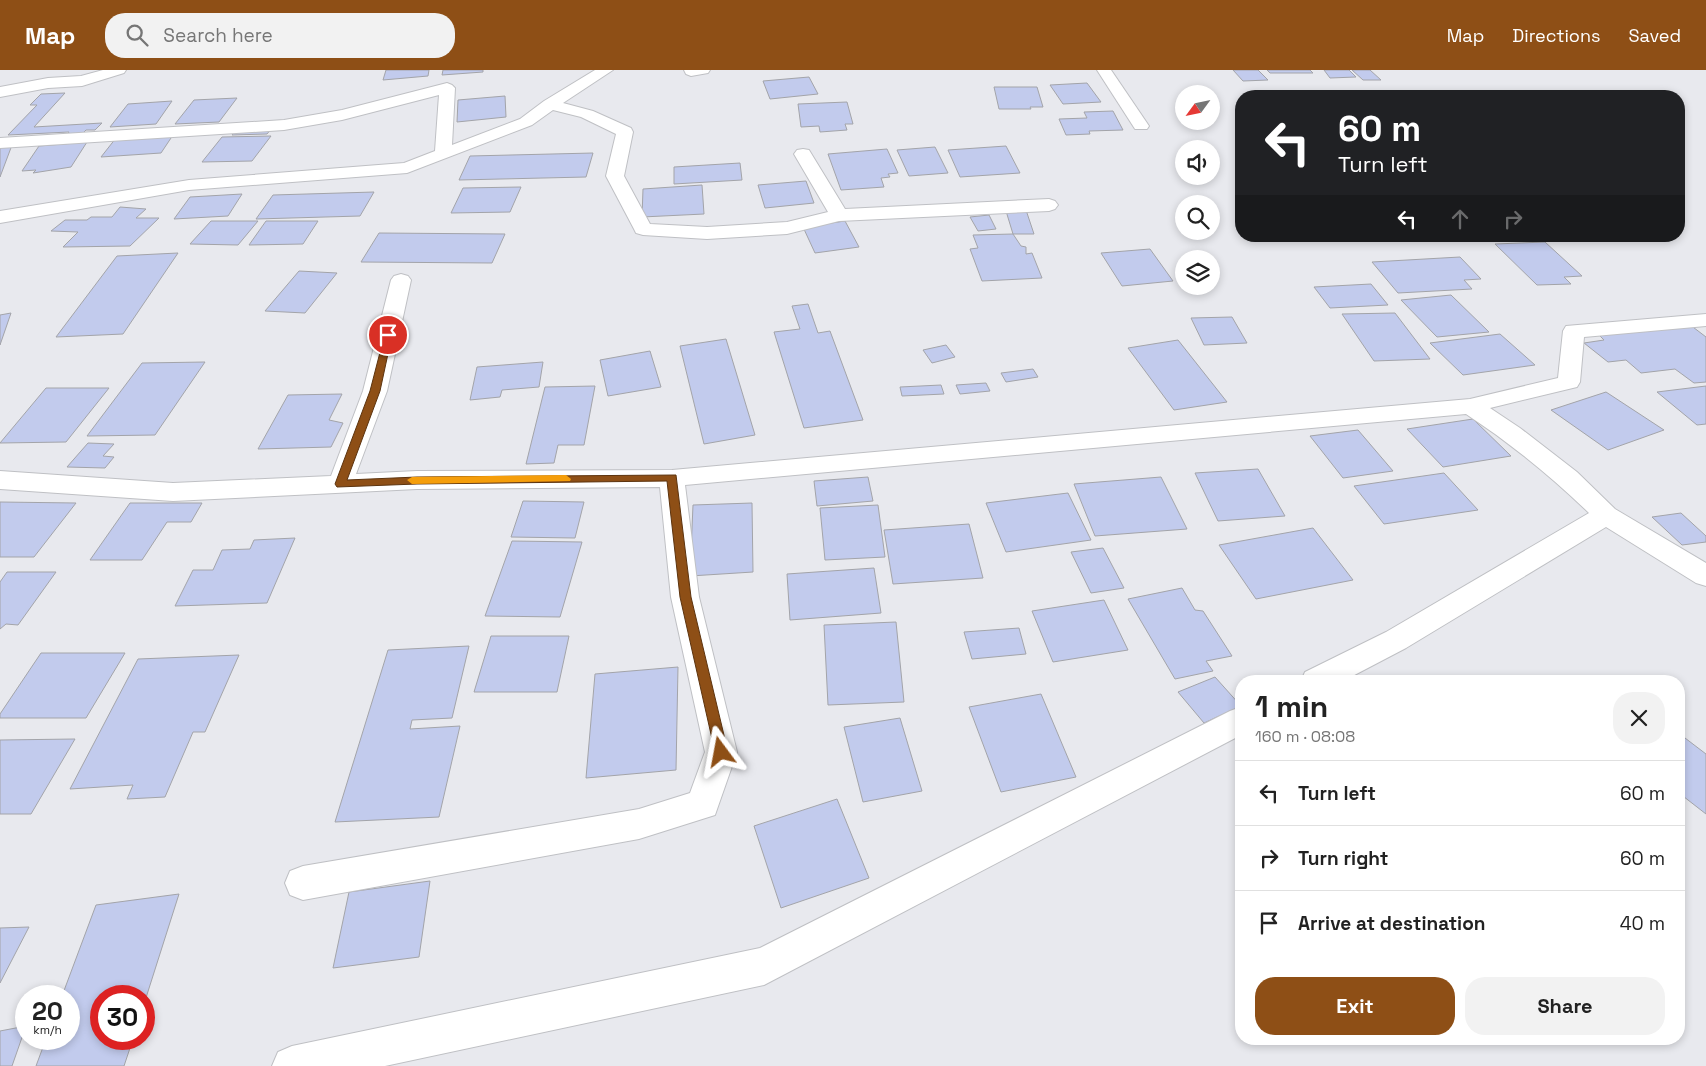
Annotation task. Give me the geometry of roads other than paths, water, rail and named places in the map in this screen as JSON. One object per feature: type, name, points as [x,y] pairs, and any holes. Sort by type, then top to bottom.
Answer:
[{"type":"street","points":[[0,92],[48,83],[82,81],[119,70]]},
{"type":"street","points":[[0,217],[189,185],[407,168],[526,122],[550,104],[606,70]]},
{"type":"street","points":[[1104,70],[1141,126]]},
{"type":"street","points":[[0,143],[284,125],[342,115],[447,88],[443,153]]},
{"type":"street","points":[[550,104],[587,114],[625,132],[615,176],[643,228],[707,233],[787,228],[839,215],[1049,205]]},
{"type":"street","points":[[803,154],[839,215]]},
{"type":"street","points":[[340,484],[375,391],[401,280]]},
{"type":"street","points":[[0,480],[173,492],[417,480],[672,478],[1470,406],[1569,382],[1574,331],[1706,320]]},
{"type":"street","points":[[1470,406],[1525,444],[1568,478],[1606,515],[1706,576]]},
{"type":"street","points":[[303,882],[639,824],[703,804],[721,752],[685,597],[672,478]]},
{"type":"street","points":[[1328,675],[1396,640],[1606,515]]},
{"type":"street","points":[[292,1066],[764,966],[1235,723]]}]
